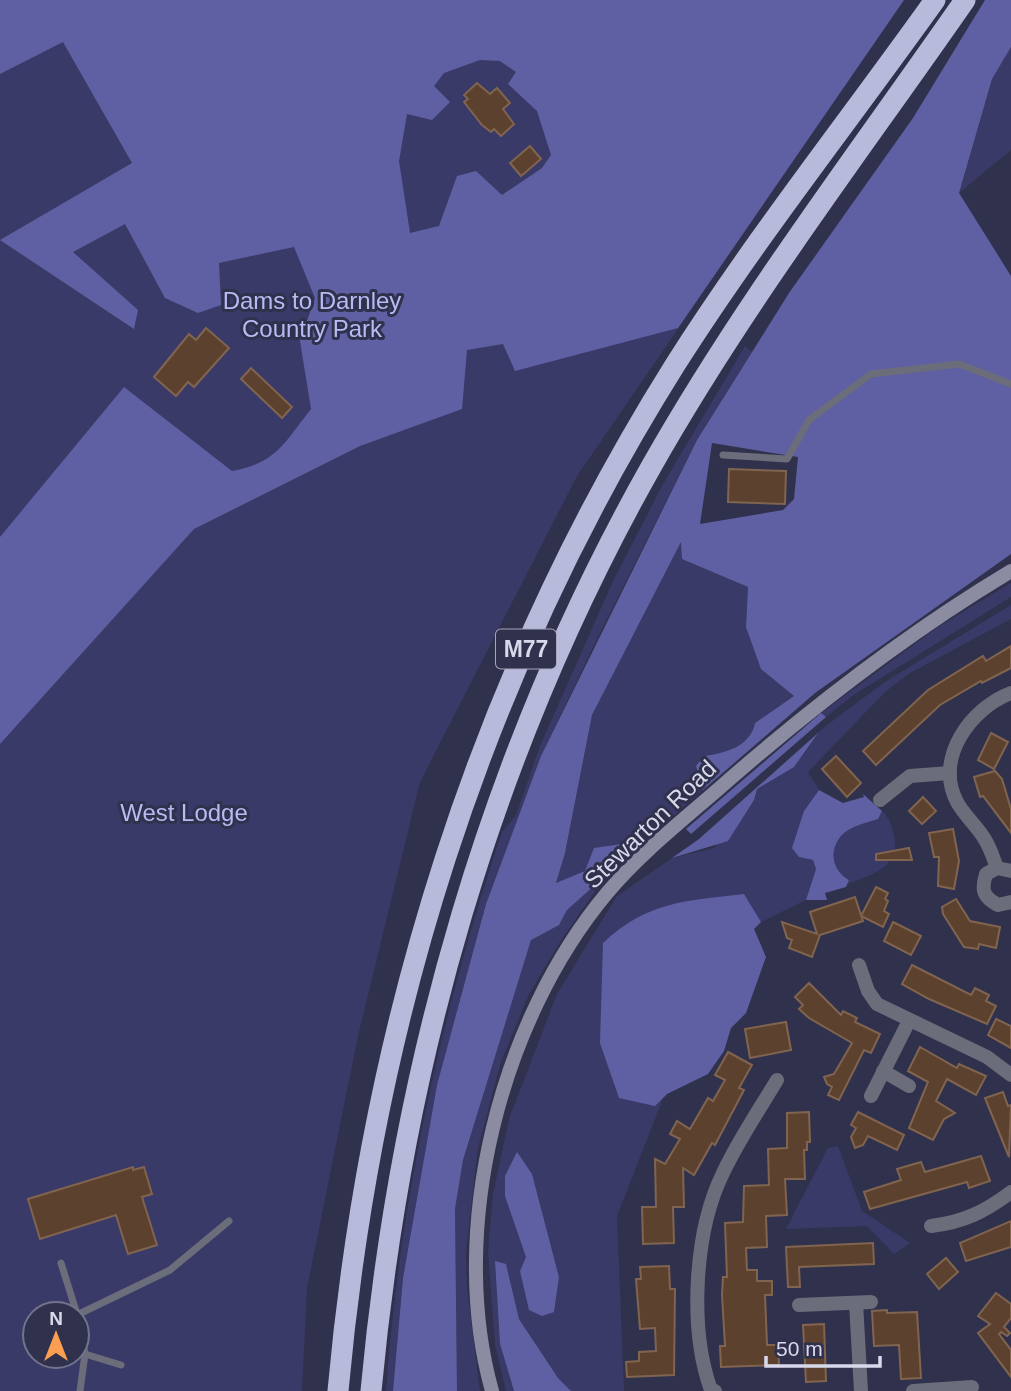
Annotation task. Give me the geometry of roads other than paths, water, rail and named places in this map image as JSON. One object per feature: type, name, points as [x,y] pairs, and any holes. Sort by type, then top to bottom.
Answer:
[{"type":"highway","name":"M77","points":[[338,1391],[347,1300],[365,1173],[410,975],[459,817],[519,662],[606,485],[674,367],[792,194],[935,0]]},
{"type":"highway","name":"M77","points":[[371,1391],[393,1207],[433,1013],[475,867],[533,711],[585,596],[651,467],[775,270],[965,0]]},
{"type":"main road","name":"Stewarton Road","points":[[492,1391],[482,1339],[477,1283],[482,1189],[511,1070],[536,1008],[572,941],[607,894],[634,864],[782,734],[889,650],[1011,571]]},
{"type":"street","points":[[1011,693],[986,704],[974,715],[957,746],[950,773],[957,802],[1004,869],[986,874],[982,887],[986,899],[998,905],[1011,902]]},
{"type":"street","points":[[880,800],[910,776],[950,773]]},
{"type":"street","points":[[859,965],[868,991],[877,1004],[987,1057],[1011,1075]]},
{"type":"street","points":[[871,1096],[909,1021]]},
{"type":"street","points":[[883,1071],[909,1086]]},
{"type":"street","points":[[712,1391],[704,1368],[699,1320],[699,1265],[705,1223],[722,1174],[777,1080]]},
{"type":"street","points":[[931,1226],[958,1223],[982,1213],[1011,1192]]},
{"type":"street","points":[[799,1305],[871,1302]]},
{"type":"street","points":[[856,1303],[861,1391]]},
{"type":"street","points":[[913,1391],[972,1387]]},
{"type":"lane","points":[[723,455],[787,459],[809,420],[871,374],[959,364],[1011,384]]},
{"type":"lane","points":[[91,1308],[170,1270],[229,1221]]},
{"type":"lane","points":[[61,1263],[72,1300]]},
{"type":"lane","points":[[91,1356],[121,1365]]},
{"type":"lane","points":[[80,1391],[83,1370]]},
{"type":"park label","name":"Dams to Darnley Country Park","points":[[312,314]]},
{"type":"park label","name":"West Lodge","points":[[184,812]]}]
